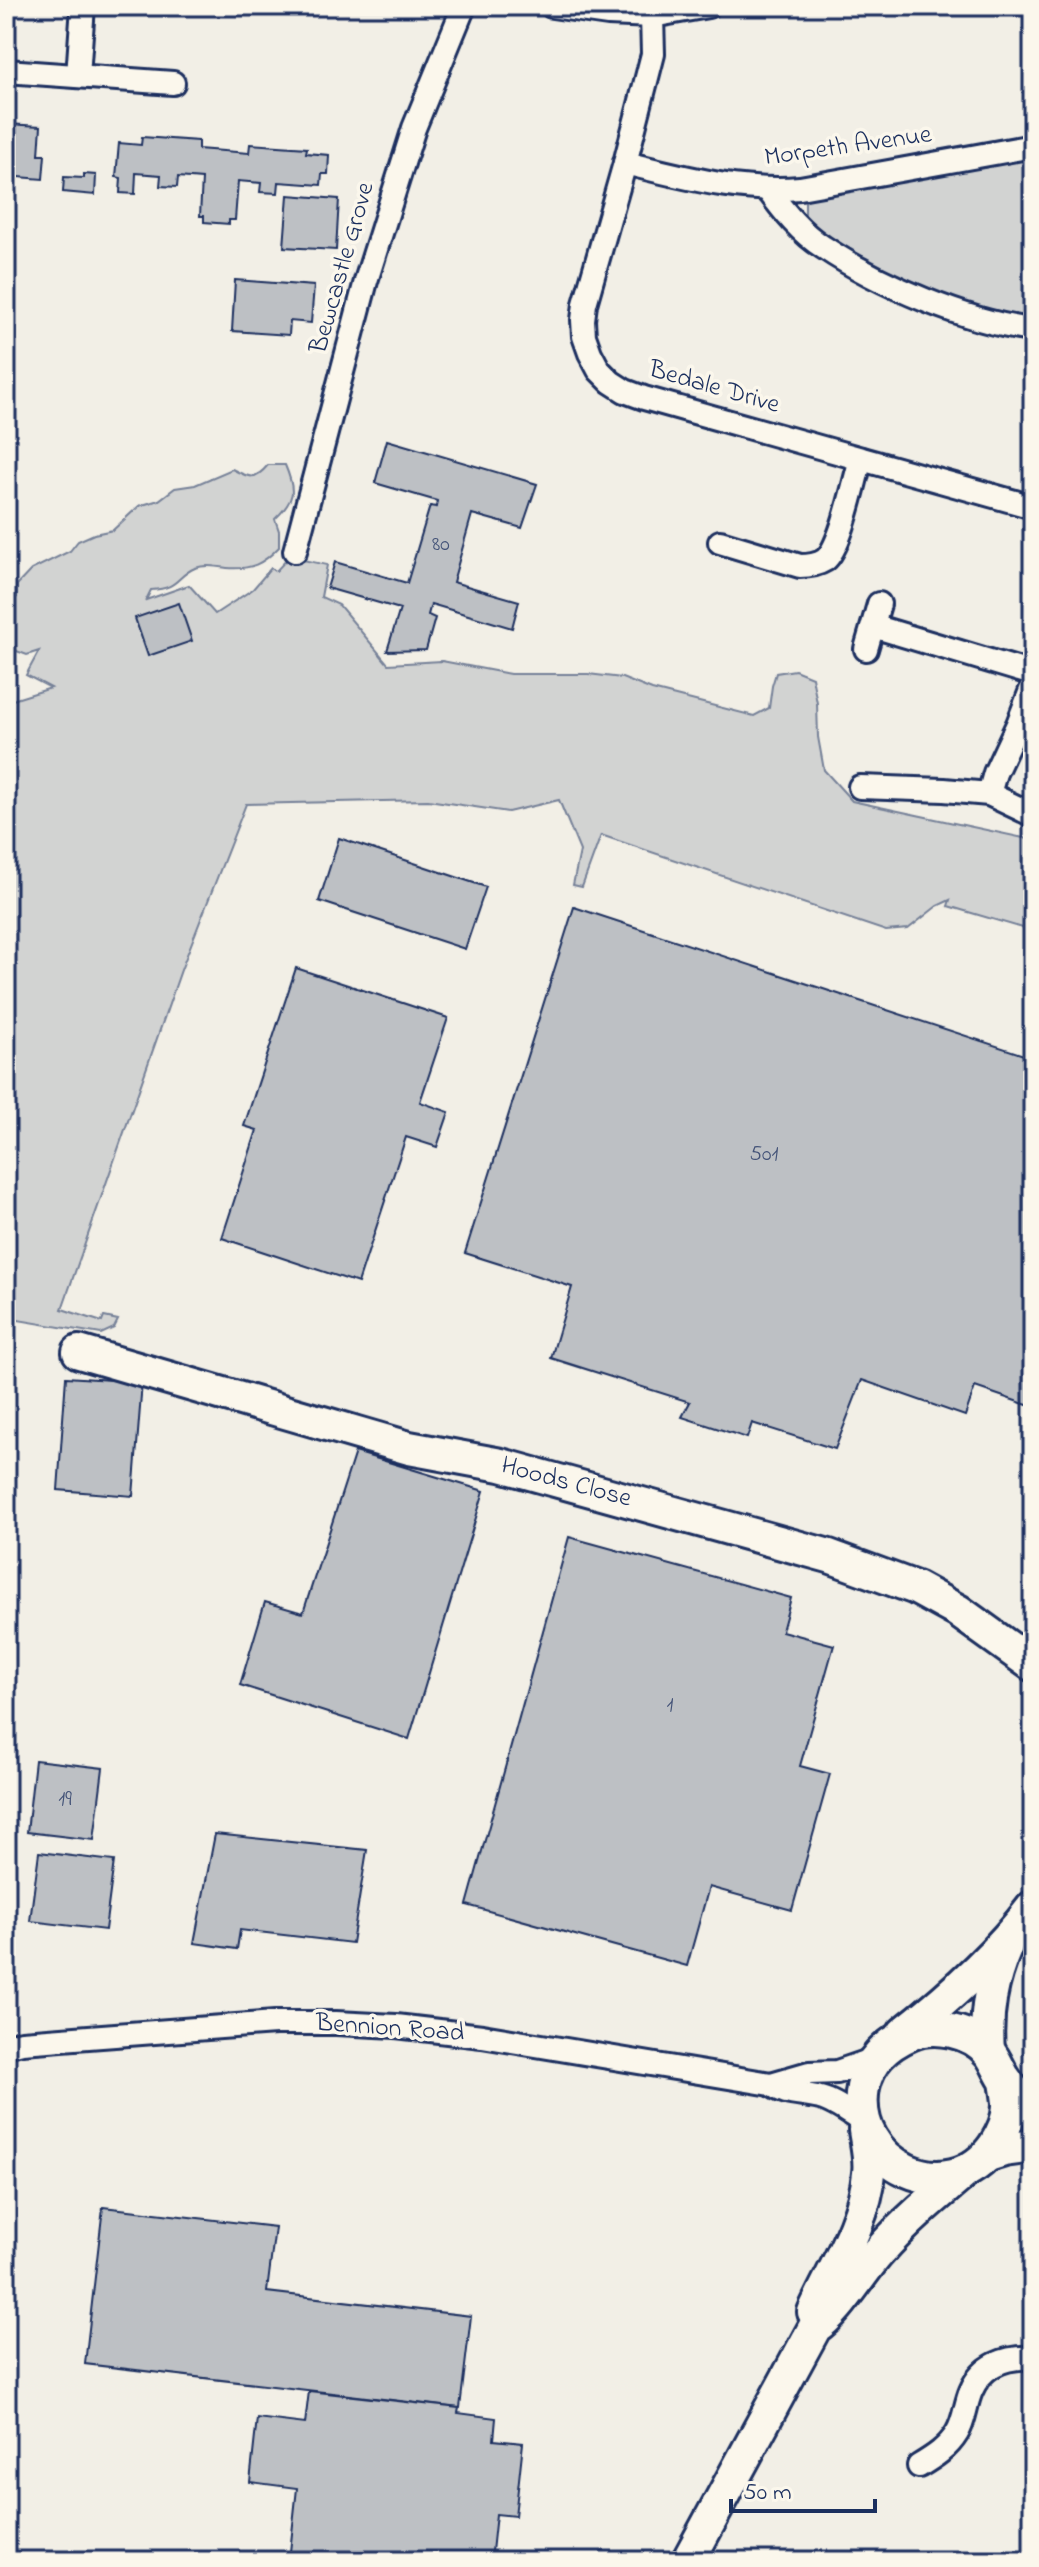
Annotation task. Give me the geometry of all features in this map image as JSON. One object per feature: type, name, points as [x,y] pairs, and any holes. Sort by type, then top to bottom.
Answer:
[{"type":"street","points":[[78,76],[83,6]]},
{"type":"street","name":"Bewcastle Grove","points":[[295,551],[366,281],[414,128],[464,6]]},
{"type":"street","points":[[552,6],[652,16],[708,6]]},
{"type":"street","name":"Bedale Drive","points":[[652,16],[653,54],[585,304],[584,336],[599,370],[625,391],[644,398],[1033,507]]},
{"type":"street","points":[[6,71],[173,83]]},
{"type":"street","name":"Morpeth Avenue","points":[[625,163],[697,181],[768,190],[800,188],[1033,146]]},
{"type":"street","points":[[768,190],[788,217],[822,247],[876,276],[931,302],[968,315],[1033,330]]},
{"type":"street","points":[[720,542],[800,566],[824,560],[837,542],[861,459]]},
{"type":"street","points":[[866,649],[879,604]]},
{"type":"street","points":[[873,626],[1033,674]]},
{"type":"street","points":[[989,794],[1033,685]]},
{"type":"street","points":[[860,787],[989,794],[1033,815]]},
{"type":"street","name":"Hoods Close","points":[[79,1352],[409,1448],[501,1465],[829,1556],[916,1588],[958,1611],[1033,1665]]},
{"type":"street","points":[[815,2327],[814,2313],[843,2252],[867,2188],[870,2170],[861,2102],[865,2077],[885,2050],[1009,1939],[1033,1907]]},
{"type":"street","points":[[988,2051],[988,2003],[995,1972],[1009,1939]]},
{"type":"street","name":"Bennion Road","points":[[6,2046],[22,2042],[213,2027],[351,2023],[482,2036],[771,2084],[809,2073],[837,2072],[885,2050]]},
{"type":"street","points":[[885,2050],[917,2031],[943,2029],[968,2036],[988,2051],[1006,2081],[1033,2110]]},
{"type":"street","points":[[688,2561],[815,2327],[826,2320],[883,2247],[978,2162],[1003,2134],[1009,2107],[1006,2081]]},
{"type":"street","name":"Bennion Road","points":[[771,2084],[780,2091],[819,2097],[834,2103],[865,2126]]},
{"type":"street","points":[[865,2126],[880,2153],[901,2169],[929,2177],[954,2175],[1004,2150],[1033,2146]]},
{"type":"street","points":[[919,2466],[948,2446],[958,2432],[979,2376],[1005,2359],[1033,2358]]},
{"type":"shaded area","points":[[1033,158],[1033,324],[922,292],[827,240],[805,216],[805,202],[810,197]]},
{"type":"shaded area","points":[[268,465],[285,465],[292,489],[287,506],[275,519],[279,547],[268,558],[250,567],[195,568],[172,585],[151,590],[146,600],[189,585],[215,614],[253,589],[271,568],[276,571],[289,557],[327,565],[321,597],[339,605],[388,664],[442,661],[510,674],[588,674],[622,678],[652,690],[754,716],[769,708],[776,673],[795,670],[812,677],[824,770],[852,801],[1033,840],[1033,931],[948,906],[950,900],[937,906],[908,929],[886,931],[601,835],[582,887],[573,885],[580,851],[559,800],[508,812],[428,800],[246,804],[181,970],[62,1309],[102,1322],[104,1317],[118,1320],[114,1328],[101,1334],[6,1318],[6,702],[51,688],[26,675],[39,651],[27,655],[6,647],[6,607],[17,597],[17,585],[31,570],[70,551],[78,541],[113,530],[139,506],[159,500],[175,488],[195,485],[232,469],[255,476]]},
{"type":"building","points":[[6,124],[41,126],[39,155],[45,155],[43,179],[6,176]]},
{"type":"building","points":[[142,137],[198,141],[198,149],[249,153],[250,144],[307,148],[306,153],[329,155],[328,174],[322,174],[321,185],[279,182],[278,193],[260,192],[261,183],[238,181],[235,220],[229,220],[229,224],[204,222],[204,216],[200,216],[202,179],[178,177],[177,187],[160,186],[161,175],[136,173],[135,194],[120,193],[121,178],[116,177],[119,143],[141,145]]},
{"type":"building","points":[[84,174],[96,175],[95,195],[63,192],[64,177],[84,178]]},
{"type":"building","points":[[288,195],[339,199],[336,250],[284,247]]},
{"type":"building","points":[[235,280],[314,286],[311,323],[290,321],[289,335],[232,331]]},
{"type":"building","points":[[387,440],[537,484],[522,528],[472,514],[453,582],[519,601],[512,628],[431,604],[428,615],[435,618],[426,650],[387,651],[400,609],[327,588],[335,562],[407,583],[430,506],[436,507],[437,501],[375,483]]},
{"type":"building","points":[[179,603],[192,641],[148,656],[135,618]]},
{"type":"building","points":[[339,838],[486,887],[465,949],[319,901]]},
{"type":"building","points":[[574,907],[1033,1058],[1033,1407],[975,1387],[965,1416],[862,1380],[835,1449],[752,1423],[747,1438],[682,1417],[690,1402],[551,1358],[572,1287],[465,1253]]},
{"type":"building","points":[[296,968],[448,1018],[420,1102],[449,1112],[437,1147],[406,1137],[358,1283],[222,1238],[257,1130],[244,1126]]},
{"type":"building","points":[[66,1377],[142,1382],[133,1496],[58,1490]]},
{"type":"building","points":[[355,1452],[484,1491],[409,1739],[240,1685],[265,1602],[303,1613]]},
{"type":"building","points":[[569,1537],[791,1598],[782,1631],[834,1645],[800,1766],[830,1774],[792,1910],[709,1887],[687,1966],[467,1905]]},
{"type":"building","points":[[35,1760],[103,1768],[94,1840],[27,1832]]},
{"type":"building","points":[[215,1834],[367,1850],[352,1943],[240,1930],[237,1949],[194,1943]]},
{"type":"building","points":[[39,1852],[114,1861],[105,1930],[30,1921]]},
{"type":"building","points":[[103,2207],[275,2227],[267,2292],[471,2316],[460,2408],[85,2364]]},
{"type":"building","points":[[309,2391],[459,2408],[458,2413],[496,2418],[494,2440],[523,2443],[515,2516],[496,2514],[491,2561],[289,2561],[297,2488],[250,2482],[257,2418],[305,2424]]}]
